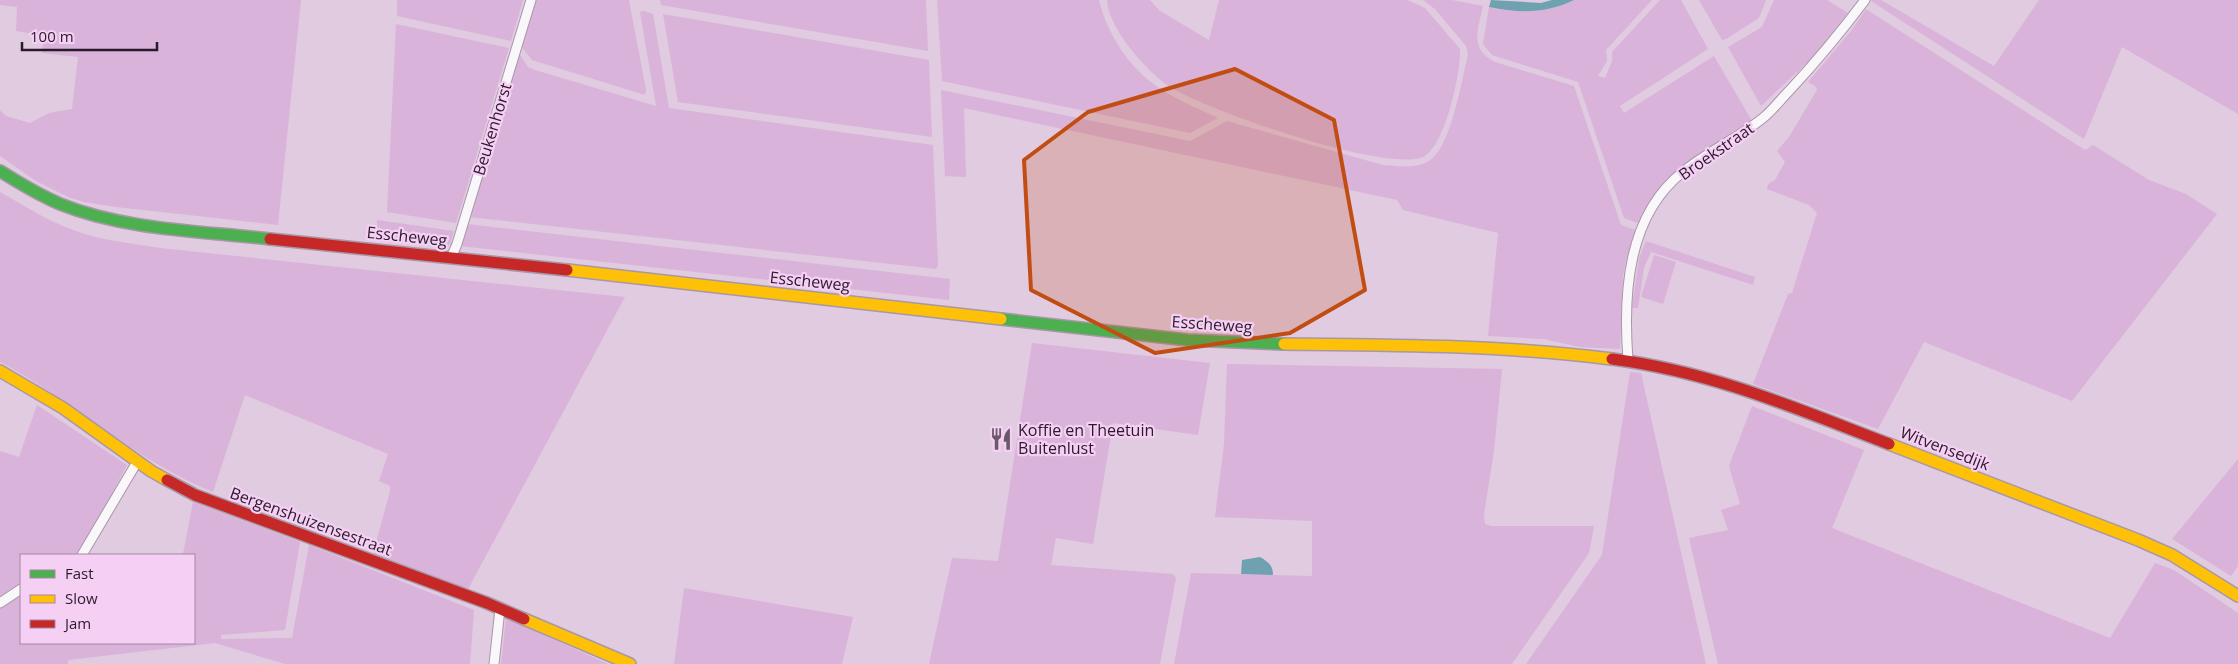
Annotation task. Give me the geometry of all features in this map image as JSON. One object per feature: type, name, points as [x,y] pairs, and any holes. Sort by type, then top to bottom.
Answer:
[{"type":"street","name":"Beukenhorst","points":[[450,258],[457,244],[530,0]]},
{"type":"street","name":"Broekstraat","points":[[1628,360],[1628,298],[1631,260],[1643,224],[1664,191],[1684,170],[1750,127],[1779,103],[1812,67],[1865,0]]},
{"type":"street","name":"Esscheweg","points":[[0,170],[48,200],[82,213],[122,222],[1223,343],[1476,347],[1628,360]]},
{"type":"street","name":"Witvensedijk","points":[[1628,360],[1673,368],[1730,383],[2129,537],[2172,555],[2238,596]]},
{"type":"street","name":"Bergenshuizensestraat","points":[[0,371],[63,408],[166,481],[195,495],[500,609],[630,664]]},
{"type":"street","points":[[83,554],[137,462]]},
{"type":"street","points":[[0,603],[20,590]]},
{"type":"street","points":[[494,664],[500,609]]},
{"type":"highlighted area","points":[[1235,69],[1334,120],[1365,290],[1290,333],[1155,353],[1031,290],[1024,160],[1088,112]]},
{"type":"shaded area","points":[[0,0],[301,0],[278,225],[84,202],[68,197],[36,181],[0,156],[0,110],[6,116],[30,123],[49,113],[72,109],[78,57],[42,53],[44,36],[16,31],[17,7],[0,5]]},
{"type":"shaded area","points":[[397,0],[523,0],[511,41],[397,16]]},
{"type":"shaded area","points":[[534,0],[629,0],[646,90],[645,95],[532,60],[521,46]]},
{"type":"shaded area","points":[[660,0],[926,0],[928,51],[661,5]]},
{"type":"shaded area","points":[[937,0],[1099,0],[1103,14],[1116,41],[1124,54],[1145,77],[1175,97],[1218,118],[1190,133],[942,81]]},
{"type":"shaded area","points":[[1107,0],[1150,0],[1160,11],[1209,40],[1219,0],[1407,0],[1425,8],[1460,49],[1455,91],[1445,124],[1431,150],[1423,157],[1403,160],[1372,156],[1336,148],[1296,137],[1219,110],[1170,87],[1151,71],[1121,36],[1109,11]]},
{"type":"shaded area","points":[[1423,0],[1452,0],[1483,6],[1477,38],[1481,51],[1487,57],[1495,62],[1574,86],[1621,225],[1638,231],[1627,256],[1623,275],[1620,349],[1579,347],[1544,339],[1488,336],[1498,233],[1403,210],[1397,200],[964,108],[966,177],[945,176],[941,90],[1190,141],[1227,121],[1383,165],[1407,166],[1424,164],[1437,154],[1444,142],[1459,95],[1468,54],[1466,46],[1435,9]]},
{"type":"shaded area","points":[[1574,0],[1652,0],[1606,50],[1607,61],[1598,76],[1605,78],[1612,61],[1612,52],[1660,0],[1681,0],[1708,49],[1620,106],[1624,113],[1714,56],[1752,121],[1679,171],[1640,224],[1624,218],[1578,82],[1492,55],[1483,44],[1489,7],[1532,11],[1553,8]]},
{"type":"shaded area","points":[[1699,0],[1766,0],[1759,18],[1722,40]]},
{"type":"shaded area","points":[[1774,0],[1827,0],[1848,13],[1813,57],[1761,106],[1728,47],[1762,27]]},
{"type":"shaded area","points":[[1872,0],[1881,0],[1994,66],[2039,0],[2238,0],[2238,114],[2122,47],[2084,139]]},
{"type":"shaded area","points":[[1866,9],[2085,150],[2093,145],[2149,180],[2186,194],[2217,214],[2072,401],[1924,342],[1878,429],[1753,384],[1788,294],[1792,293],[1817,213],[1809,205],[1767,189],[1768,184],[1775,180],[1785,162],[1777,151],[1789,137],[1817,90],[1816,87],[1808,82],[1851,31]]},
{"type":"shaded area","points":[[644,11],[653,14],[669,108],[933,145],[938,265],[936,269],[469,217],[519,53],[528,67],[535,70],[656,106],[640,12]]},
{"type":"shaded area","points":[[663,14],[929,60],[932,137],[678,102]]},
{"type":"shaded area","points":[[396,24],[509,48],[456,223],[387,212]]},
{"type":"shaded area","points":[[0,192],[56,223],[86,234],[118,241],[160,248],[625,297],[467,591],[373,554],[390,491],[390,486],[379,481],[388,454],[245,395],[213,492],[157,464],[54,394],[0,362]]},
{"type":"shaded area","points":[[377,220],[454,231],[450,245],[377,236]]},
{"type":"shaded area","points":[[467,224],[950,279],[949,300],[460,246]]},
{"type":"shaded area","points":[[1646,241],[1755,277],[1753,285],[1651,252],[1644,268],[1638,308],[1632,308],[1639,258]]},
{"type":"shaded area","points":[[1654,255],[1676,262],[1663,304],[1641,297]]},
{"type":"shaded area","points":[[1032,343],[1210,363],[1198,435],[1113,423],[1093,544],[1056,538],[1051,565],[1173,574],[1176,578],[1160,664],[929,664],[952,558],[998,561]]},
{"type":"shaded area","points":[[1227,364],[1502,369],[1494,451],[1484,514],[1485,524],[1491,526],[1594,526],[1589,553],[1512,664],[1174,664],[1191,573],[1312,576],[1312,521],[1215,517],[1224,444]]},
{"type":"shaded area","points":[[1630,372],[1641,373],[1706,664],[1526,664],[1602,555]]},
{"type":"shaded area","points":[[37,405],[127,465],[82,550],[78,554],[20,554],[20,588],[0,599],[0,451],[19,457]]},
{"type":"shaded area","points":[[1752,406],[1864,450],[1832,528],[2110,638],[2155,563],[2174,570],[2238,613],[2238,664],[1718,664],[1689,538],[1728,530],[1721,510],[1740,504],[1729,466]]},
{"type":"shaded area","points":[[2238,459],[2238,566],[2231,576],[2172,539]]},
{"type":"shaded area","points":[[193,502],[300,542],[285,630],[221,635],[221,639],[292,638],[309,545],[474,610],[470,664],[285,664],[215,643],[68,660],[68,664],[0,664],[0,607],[20,597],[20,644],[195,644],[195,554],[183,554]]},
{"type":"shaded area","points":[[684,588],[853,617],[842,664],[674,664]]},
{"type":"shaded area","points":[[506,618],[608,664],[501,664]]},
{"type":"water","points":[[1491,0],[1541,3],[1552,0],[1574,0],[1553,8],[1522,11],[1489,7]]},
{"type":"water","points":[[1260,557],[1270,564],[1273,575],[1241,574],[1242,560]]},
{"type":"traffic: fast","points":[[0,171],[44,197],[85,213],[163,228],[270,239]]},
{"type":"traffic: fast","points":[[1001,319],[1188,340],[1284,344]]},
{"type":"traffic: slow","points":[[567,270],[1001,319]]},
{"type":"traffic: slow","points":[[1284,344],[1489,348],[1612,359]]},
{"type":"traffic: slow","points":[[0,371],[63,408],[151,471],[167,480]]},
{"type":"traffic: slow","points":[[1889,444],[2138,540],[2172,555],[2238,596]]},
{"type":"traffic: slow","points":[[524,619],[630,664]]},
{"type":"traffic: jam","points":[[270,239],[567,270]]},
{"type":"traffic: jam","points":[[1612,359],[1649,365],[1719,382],[1787,405],[1889,444]]},
{"type":"traffic: jam","points":[[167,480],[195,495],[487,603],[524,619]]},
{"type":"place","name":"Koffie en Theetuin Buitenlust","points":[[1001,439]]}]
